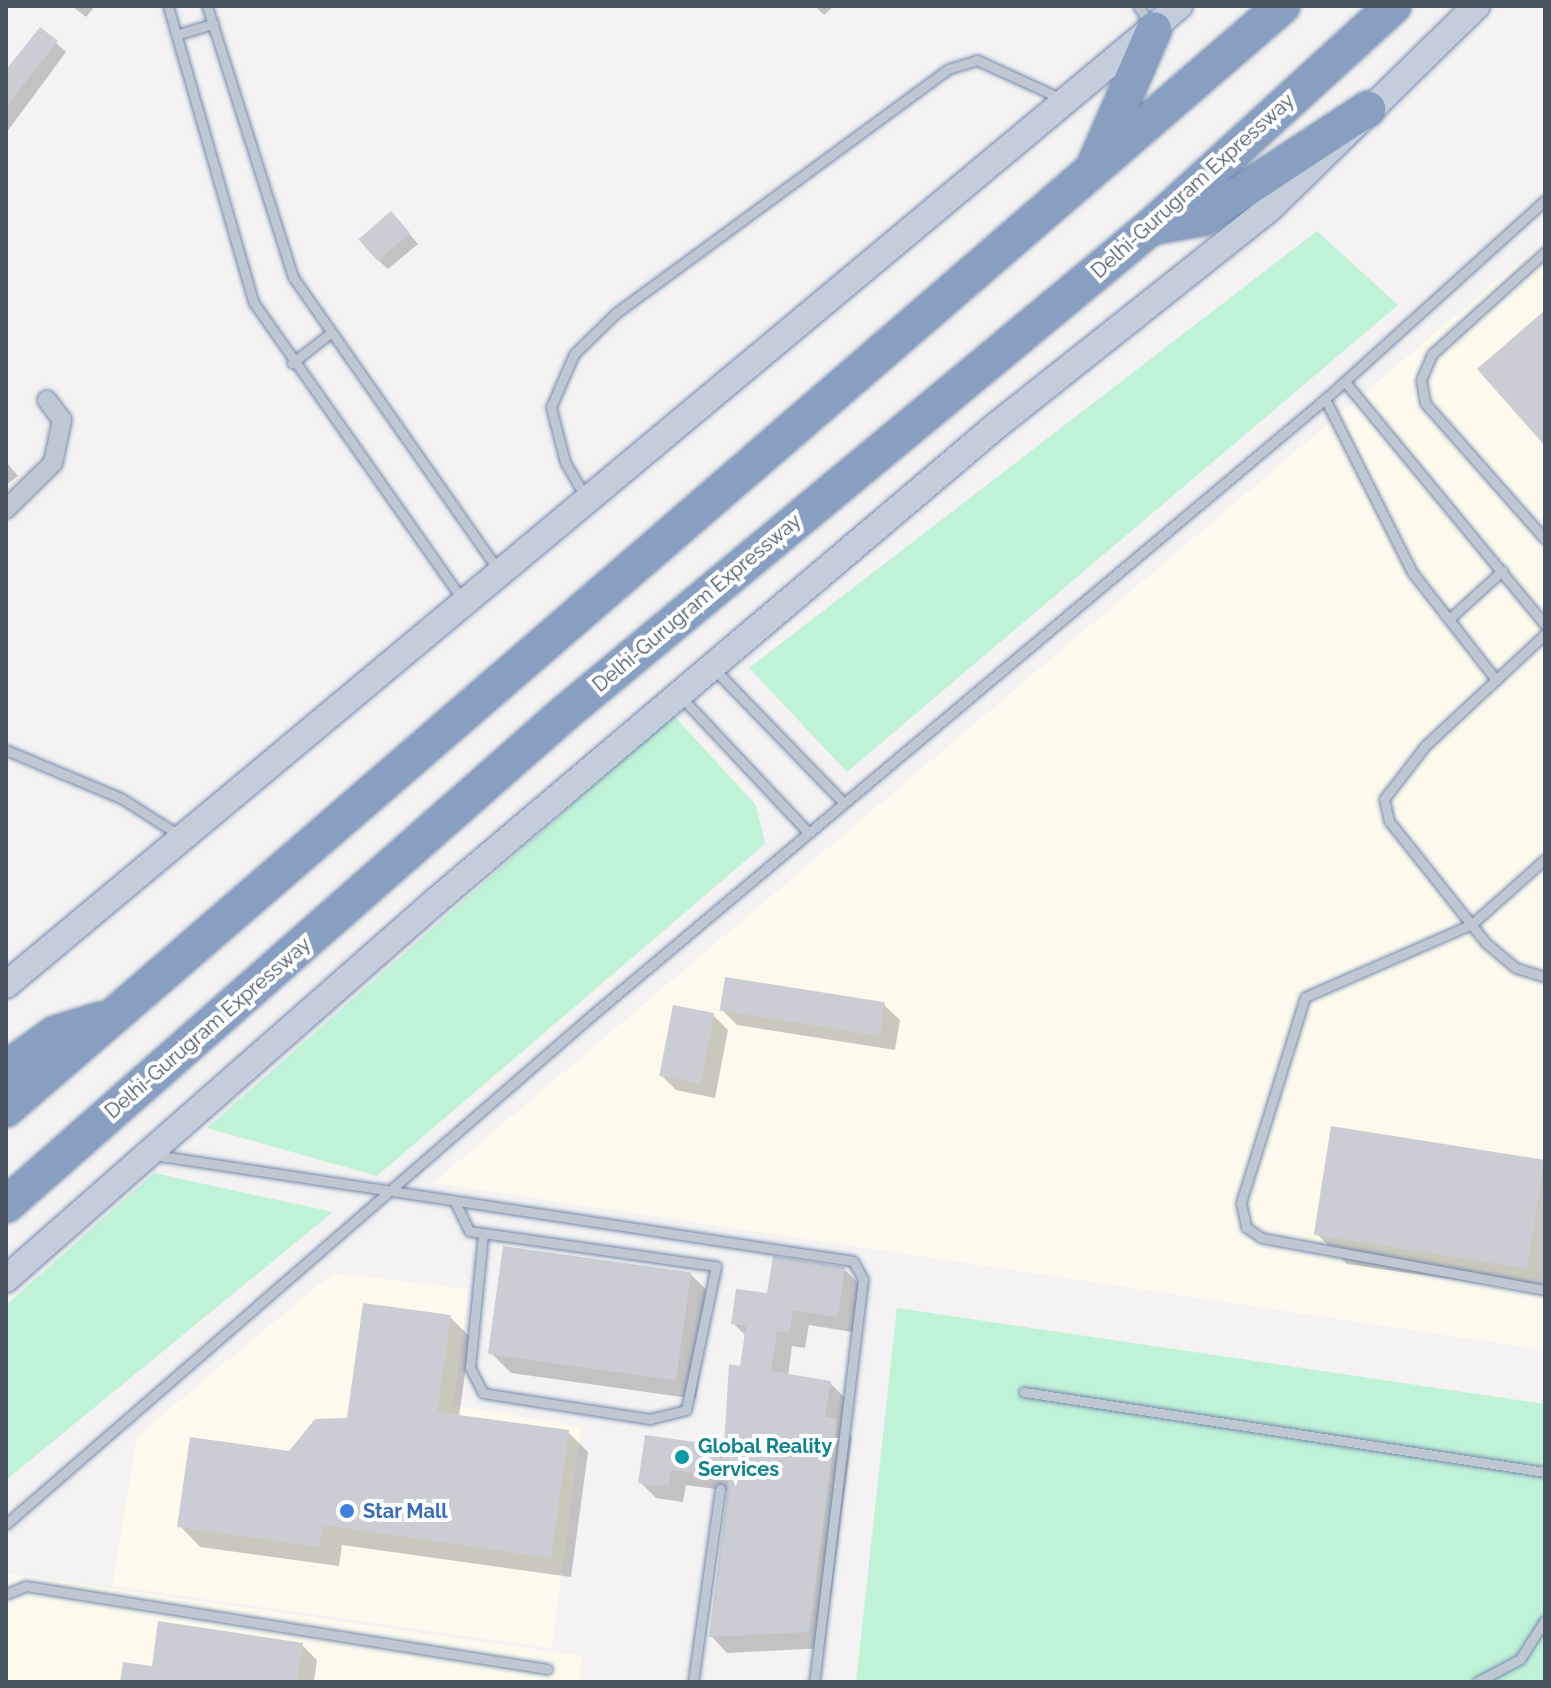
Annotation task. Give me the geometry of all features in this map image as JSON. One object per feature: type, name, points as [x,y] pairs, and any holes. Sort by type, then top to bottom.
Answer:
[{"type":"highway","points":[[6,1109],[1282,6]]},
{"type":"highway","name":"Delhi-Gurugram Expressway","points":[[6,1205],[565,713],[1151,227],[1393,6]]},
{"type":"highway","points":[[1092,170],[1146,17]]},
{"type":"highway","points":[[1151,227],[1202,218],[1368,109]]},
{"type":"highway","points":[[6,1069],[55,1034],[115,1015]]},
{"type":"main road","points":[[6,985],[498,570],[1065,101],[1146,17],[1179,6]]},
{"type":"main road","points":[[6,1279],[143,1153],[996,426],[1270,208],[1476,6]]},
{"type":"street","points":[[6,509],[53,463],[62,420],[47,400]]},
{"type":"lane","points":[[168,6],[254,303],[292,363],[463,600]]},
{"type":"lane","points":[[207,6],[293,277],[328,335],[498,570]]},
{"type":"lane","points":[[176,35],[213,24]]},
{"type":"lane","points":[[586,499],[565,462],[551,407],[574,354],[616,313],[948,69],[977,60],[1065,101]]},
{"type":"lane","points":[[6,1524],[383,1195],[843,802],[1345,382],[1545,200]]},
{"type":"lane","points":[[1545,252],[1432,354],[1421,380],[1425,403],[1545,539]]},
{"type":"lane","points":[[292,363],[328,335]]},
{"type":"lane","points":[[1345,382],[1545,625]]},
{"type":"lane","points":[[1325,399],[1385,526],[1449,619],[1496,680]]},
{"type":"lane","points":[[1449,619],[1502,571]]},
{"type":"lane","points":[[1545,634],[1393,780],[1384,799],[1389,821],[1472,924],[1516,968],[1545,977]]},
{"type":"lane","points":[[714,669],[843,802]]},
{"type":"lane","points":[[681,697],[808,832]]},
{"type":"lane","points":[[6,750],[121,798],[183,838]]},
{"type":"lane","points":[[1545,859],[1472,924],[1305,997],[1241,1203],[1246,1227],[1262,1238],[1545,1290]]},
{"type":"lane","points":[[143,1153],[383,1195],[455,1202],[853,1261],[863,1279],[814,1682]]},
{"type":"lane","points":[[455,1202],[459,1223],[483,1234],[716,1266],[686,1410],[650,1419],[483,1393],[470,1367],[483,1234]]},
{"type":"lane","points":[[1024,1392],[1545,1472]]},
{"type":"lane","points":[[693,1682],[720,1489]]},
{"type":"lane","points":[[6,1594],[26,1586],[547,1669]]},
{"type":"lane","points":[[1477,1682],[1520,1659],[1545,1620]]},
{"type":"shaded area","points":[[1545,240],[1545,1350],[433,1183]]},
{"type":"shaded area","name":"Star Mall","points":[[333,1273],[468,1289],[453,1405],[581,1427],[552,1648],[112,1586],[137,1436]]},
{"type":"shaded area","points":[[6,1573],[582,1656],[579,1682],[6,1682]]},
{"type":"green space","points":[[1317,231],[1398,305],[847,772],[749,668]]},
{"type":"green space","points":[[673,715],[756,805],[765,844],[377,1176],[207,1128]]},
{"type":"green space","points":[[154,1173],[333,1212],[6,1480],[6,1305]]},
{"type":"green space","points":[[897,1308],[1545,1404],[1545,1682],[856,1682]]},
{"type":"building","points":[[40,27],[58,41],[6,107],[6,70]]},
{"type":"building","points":[[391,211],[410,233],[378,261],[359,239]]},
{"type":"building","points":[[1545,310],[1545,446],[1477,369]]},
{"type":"building","points":[[725,977],[885,1002],[880,1036],[720,1011]]},
{"type":"building","points":[[673,1005],[714,1013],[700,1084],[659,1076]]},
{"type":"building","points":[[1331,1126],[1544,1160],[1527,1268],[1314,1235]]},
{"type":"building","points":[[503,1246],[691,1272],[676,1380],[488,1354]]},
{"type":"building","points":[[773,1256],[845,1267],[838,1317],[793,1310],[790,1333],[777,1331],[771,1371],[831,1381],[825,1417],[837,1419],[809,1632],[709,1637],[729,1478],[671,1470],[668,1487],[638,1483],[645,1435],[724,1446],[729,1364],[740,1366],[746,1326],[731,1324],[736,1289],[767,1293]]},
{"type":"building","points":[[363,1303],[451,1315],[437,1412],[569,1430],[551,1558],[323,1525],[319,1547],[177,1527],[190,1437],[289,1451],[315,1419],[347,1418]]},
{"type":"building","points":[[158,1621],[303,1643],[297,1682],[120,1682],[123,1662],[152,1666]]},
{"type":"place","name":"Global Reality Services","points":[[682,1457]]},
{"type":"place","name":"Star Mall","points":[[347,1511]]}]
